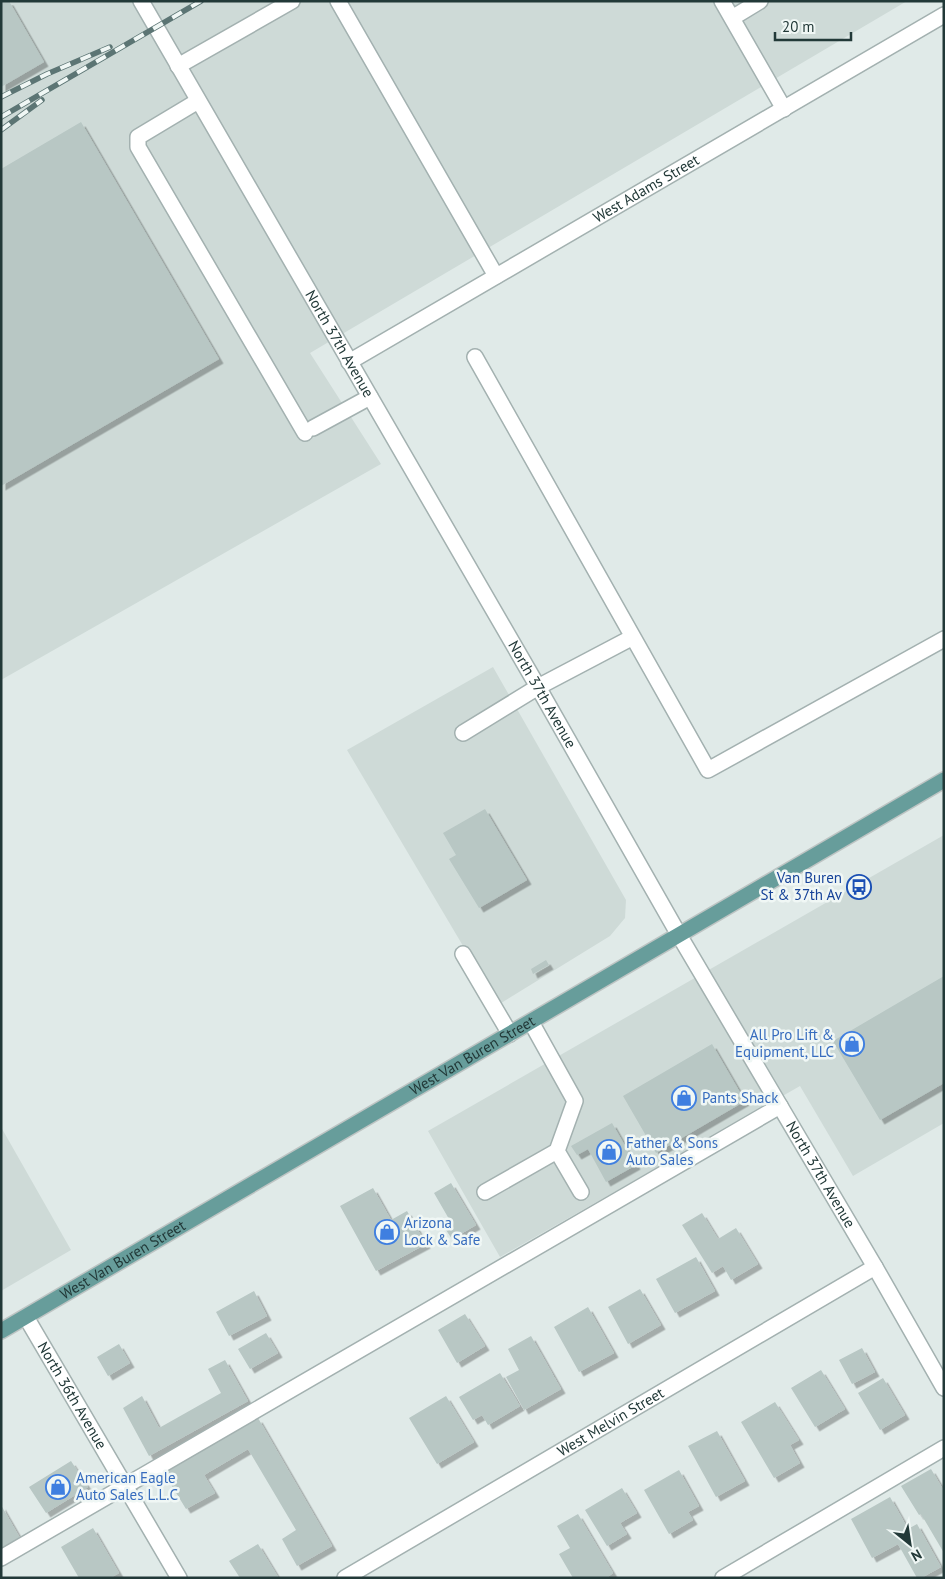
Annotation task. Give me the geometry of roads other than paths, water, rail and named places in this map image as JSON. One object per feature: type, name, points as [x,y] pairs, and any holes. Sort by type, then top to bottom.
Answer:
[{"type":"main road","name":"West Van Buren Street","points":[[1,1331],[944,780]]},
{"type":"street","name":"North 37th Avenue","points":[[141,1],[538,687],[679,935],[875,1267],[944,1388]]},
{"type":"street","points":[[178,66],[292,1]]},
{"type":"street","points":[[338,1],[496,276]]},
{"type":"street","points":[[722,1],[784,109]]},
{"type":"street","points":[[732,18],[760,1]]},
{"type":"street","name":"West Adams Street","points":[[349,362],[944,15]]},
{"type":"street","points":[[198,101],[138,137],[138,147],[309,431],[370,397]]},
{"type":"street","points":[[475,357],[708,770],[944,639]]},
{"type":"street","points":[[463,733],[538,687],[633,637]]},
{"type":"street","points":[[463,954],[510,1034]]},
{"type":"street","points":[[485,1192],[557,1151],[576,1100],[531,1022]]},
{"type":"street","points":[[1,1558],[780,1106]]},
{"type":"street","points":[[557,1151],[581,1192]]},
{"type":"street","name":"West Melvin Street","points":[[345,1578],[875,1267]]},
{"type":"street","name":"North 36th Avenue","points":[[26,1317],[179,1578]]},
{"type":"street","points":[[723,1578],[944,1448]]},
{"type":"railway","points":[[1,117],[201,1]]},
{"type":"railway","points":[[1,97],[47,74],[110,47]]},
{"type":"railway","points":[[1,130],[42,100]]},
{"type":"place","name":"Van Buren St & 37th Av","points":[[859,887]]},
{"type":"place","name":"All Pro Lift & Equipment, LLC","points":[[852,1044]]},
{"type":"place","name":"Pants Shack","points":[[684,1098]]},
{"type":"place","name":"Father & Sons Auto Sales","points":[[609,1152]]},
{"type":"place","name":"Arizona Lock & Safe","points":[[387,1232]]},
{"type":"place","name":"American Eagle Auto Sales L.L.C","points":[[58,1487]]}]
